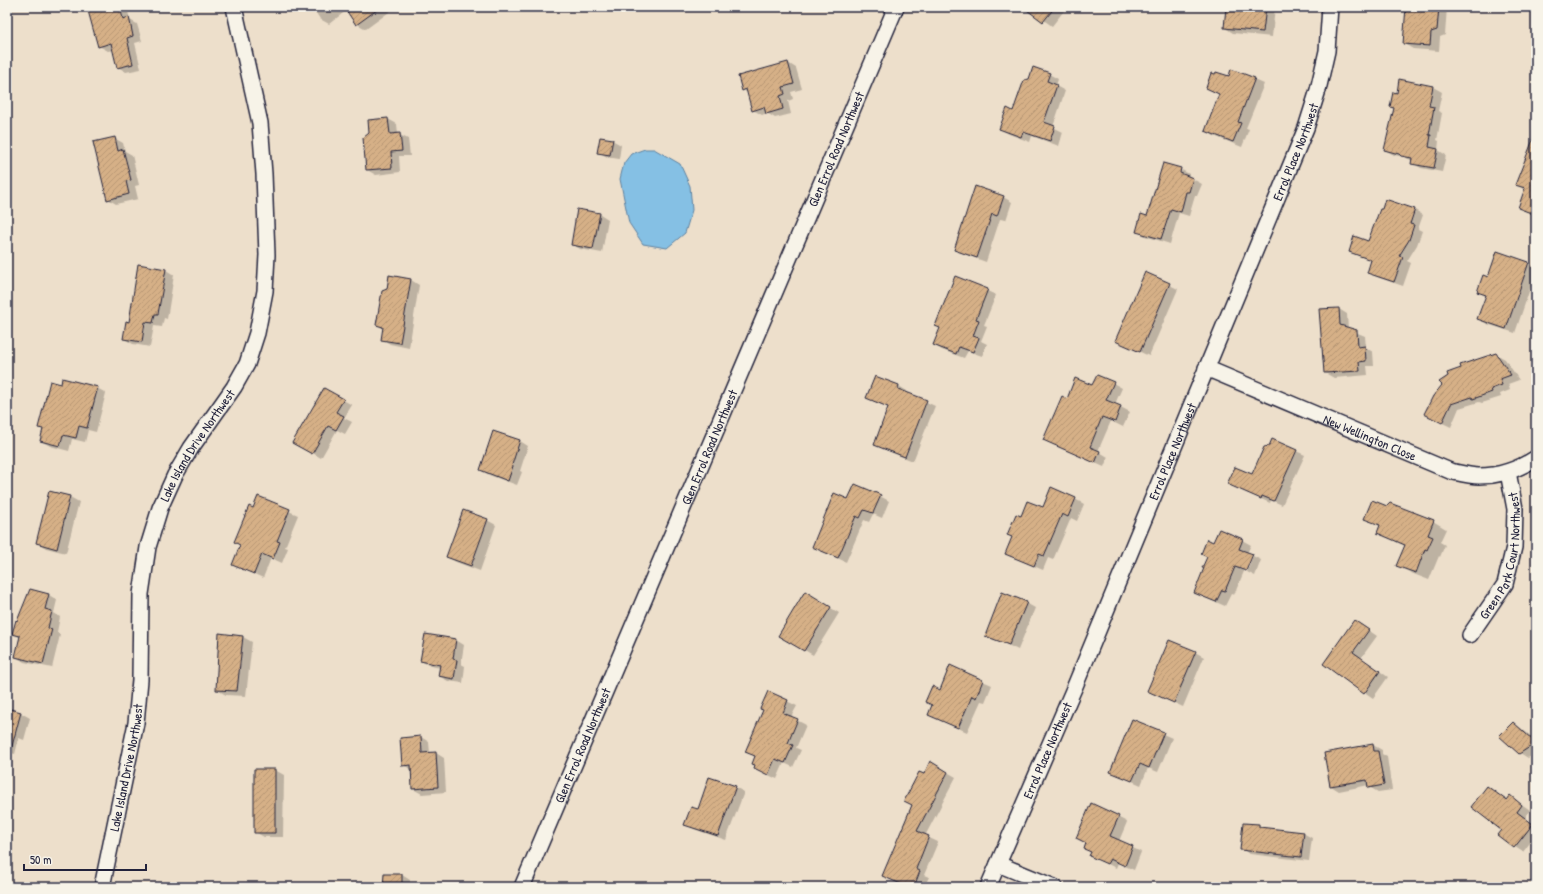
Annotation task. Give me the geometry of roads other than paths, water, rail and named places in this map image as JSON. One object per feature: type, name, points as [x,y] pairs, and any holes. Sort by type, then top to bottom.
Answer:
[{"type":"street","name":"Lake Island Drive Northwest","points":[[102,887],[136,723],[140,680],[141,594],[148,548],[160,508],[175,475],[191,448],[234,387],[247,364],[258,333],[265,291],[267,255],[264,174],[260,123],[234,7]]},
{"type":"street","name":"Glen Errol Road Northwest","points":[[522,887],[896,7]]},
{"type":"street","name":"Errol Place Northwest","points":[[988,887],[1075,686],[1306,128],[1318,90],[1327,51],[1330,7]]},
{"type":"street","name":"New Wellington Close","points":[[1206,368],[1450,471],[1478,476],[1508,472],[1526,465],[1536,458]]},
{"type":"street","name":"Green Park Court Northwest","points":[[1470,635],[1505,584],[1514,547],[1515,509],[1508,472]]},
{"type":"street","points":[[998,864],[1054,887]]},
{"type":"water","points":[[645,149],[654,149],[680,164],[690,186],[692,210],[685,233],[667,248],[643,244],[629,223],[620,179],[624,163],[631,154]]}]
